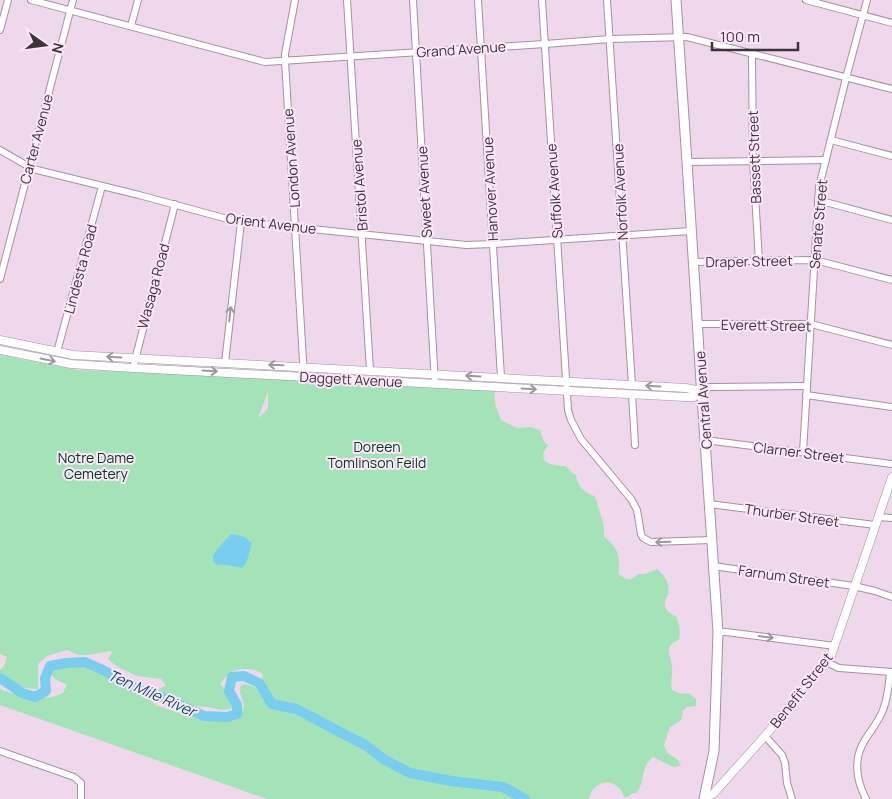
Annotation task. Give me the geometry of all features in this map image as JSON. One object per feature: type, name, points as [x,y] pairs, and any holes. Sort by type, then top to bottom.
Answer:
[{"type":"main road","name":"Central Avenue","points":[[676,0],[718,632],[714,751],[704,798]]},
{"type":"street","points":[[0,30],[8,0]]},
{"type":"street","name":"Grand Avenue","points":[[31,0],[265,62],[610,39],[687,37],[892,89]]},
{"type":"street","name":"Carter Avenue","points":[[0,279],[73,0]]},
{"type":"street","points":[[131,26],[138,0]]},
{"type":"street","name":"London Avenue","points":[[295,0],[285,61],[304,377]]},
{"type":"street","name":"Bristol Avenue","points":[[347,0],[370,370]]},
{"type":"street","name":"Sweet Avenue","points":[[413,0],[435,384]]},
{"type":"street","name":"Hanover Avenue","points":[[478,0],[501,377]]},
{"type":"street","name":"Suffolk Avenue","points":[[542,0],[569,415],[576,432],[631,499],[637,510],[643,538],[651,542],[712,540]]},
{"type":"street","name":"Norfolk Avenue","points":[[607,0],[632,385]]},
{"type":"street","points":[[806,0],[892,23]]},
{"type":"street","name":"Senate Street","points":[[803,452],[819,187],[867,0]]},
{"type":"street","name":"Bassett Street","points":[[753,53],[753,160],[759,261]]},
{"type":"street","points":[[831,140],[892,156]]},
{"type":"street","name":"Orient Avenue","points":[[0,150],[33,168],[241,222],[466,245],[691,231]]},
{"type":"street","points":[[687,162],[826,160]]},
{"type":"street","name":"Lindesta Road","points":[[57,352],[102,186]]},
{"type":"street","points":[[818,200],[892,220]]},
{"type":"street","name":"Wasaga Road","points":[[133,368],[175,204]]},
{"type":"street","points":[[225,363],[241,222]]},
{"type":"street","name":"Draper Street","points":[[693,262],[815,260],[892,280]]},
{"type":"street","name":"Everett Street","points":[[698,324],[810,324],[892,344]]},
{"type":"street","name":"Daggett Avenue","points":[[0,340],[73,355],[501,377],[686,388],[701,391]]},
{"type":"street","name":"Daggett Avenue","points":[[0,350],[71,364],[690,397],[694,397],[710,387],[806,386]]},
{"type":"street","points":[[632,394],[635,445]]},
{"type":"street","points":[[806,395],[892,408]]},
{"type":"street","name":"Clarner Street","points":[[705,440],[892,464]]},
{"type":"street","name":"Benefit Street","points":[[704,798],[713,794],[765,736],[831,656],[892,477]]},
{"type":"street","name":"Thurber Street","points":[[710,504],[877,521],[892,518]]},
{"type":"street","name":"Farnum Street","points":[[713,566],[854,586],[892,597]]},
{"type":"street","points":[[718,632],[835,646]]},
{"type":"street","points":[[826,662],[839,668],[891,672],[889,691],[883,711],[864,741],[859,756],[858,777],[866,799]]},
{"type":"street","points":[[765,736],[782,755],[792,799]]},
{"type":"street","points":[[0,751],[74,777],[81,783],[81,799]]},
{"type":"green space","points":[[0,355],[77,370],[494,387],[495,404],[501,420],[517,428],[531,427],[540,430],[544,442],[548,445],[543,455],[546,462],[566,466],[576,475],[582,488],[595,496],[604,526],[604,537],[610,541],[618,554],[619,574],[629,579],[638,574],[645,574],[657,569],[665,577],[668,583],[668,595],[665,606],[669,612],[676,616],[680,631],[679,640],[669,648],[672,666],[672,690],[682,694],[689,693],[696,699],[696,706],[687,707],[683,711],[681,720],[670,727],[664,745],[667,752],[681,766],[673,767],[653,757],[646,766],[639,789],[636,793],[625,798],[615,784],[605,783],[596,786],[589,799],[267,799],[0,705],[0,689],[41,698],[48,698],[63,693],[67,684],[56,680],[50,670],[58,664],[69,663],[82,665],[126,686],[145,696],[156,705],[169,710],[197,717],[206,714],[230,719],[237,716],[244,707],[240,694],[241,685],[245,684],[255,687],[263,698],[270,700],[271,693],[263,683],[262,673],[251,669],[241,669],[233,671],[228,675],[220,684],[235,699],[231,709],[221,710],[189,706],[161,697],[157,690],[166,686],[161,679],[137,676],[116,666],[108,659],[111,651],[79,655],[67,650],[47,656],[38,664],[38,689],[25,688],[0,676],[0,670],[4,666],[7,657],[0,654]],"holes":[[[268,392],[268,408],[258,418]]]},
{"type":"water","points":[[231,534],[245,537],[252,543],[246,564],[242,568],[217,565],[213,560],[215,552]]},
{"type":"waterway","name":"Ten Mile River","points":[[0,678],[22,693],[35,697],[46,691],[45,678],[50,666],[85,662],[132,687],[164,698],[204,716],[227,717],[237,714],[237,705],[229,691],[232,677],[244,676],[259,683],[272,704],[296,709],[365,745],[385,760],[410,773],[451,781],[503,787],[525,799]]},
{"type":"park label","name":"Doreen Tomlinson Feild","points":[[377,454]]},
{"type":"park label","name":"Notre Dame Cemetery","points":[[96,466]]}]
